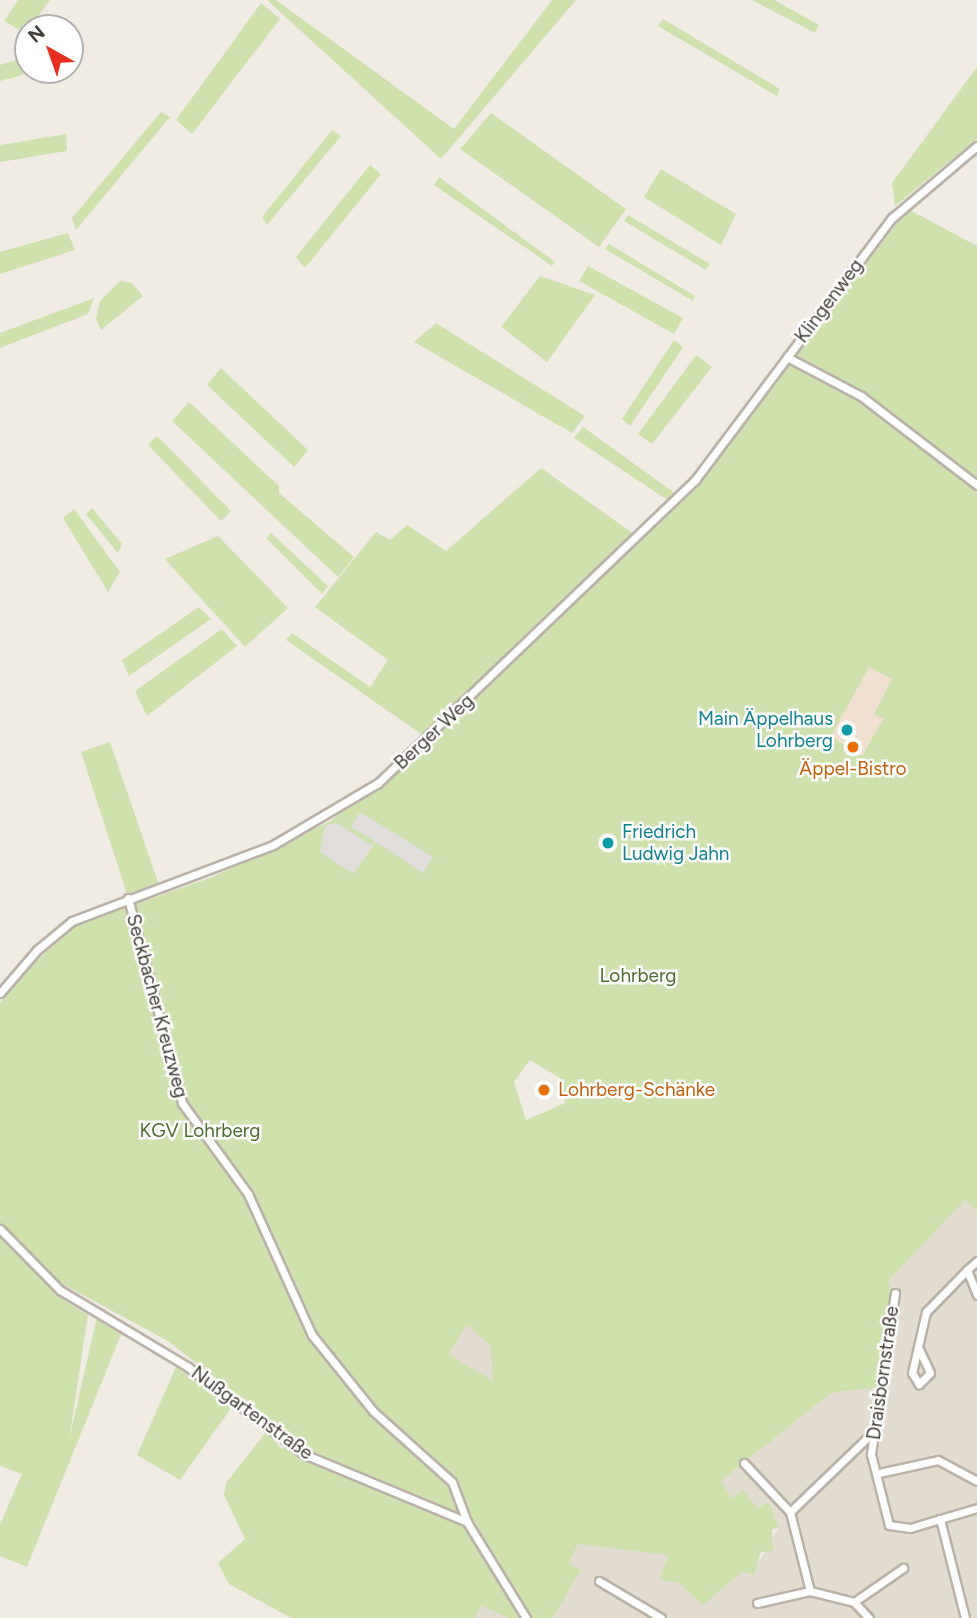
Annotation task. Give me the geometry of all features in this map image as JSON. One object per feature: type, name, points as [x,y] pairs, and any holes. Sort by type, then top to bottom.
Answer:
[{"type":"street","name":"Klingenweg","points":[[977,146],[892,218],[787,357],[861,396],[977,485]]},
{"type":"street","name":"Berger Weg","points":[[0,993],[72,921],[273,845],[378,783],[695,480],[787,357]]},
{"type":"street","name":"Seckbacher Kreuzweg","points":[[128,898],[182,1103],[248,1194],[312,1335],[373,1411],[462,1496],[467,1522]]},
{"type":"street","name":"Nußgartenstraße","points":[[0,1229],[60,1290],[188,1367],[304,1454],[467,1522]]},
{"type":"street","points":[[919,1349],[929,1306],[977,1261]]},
{"type":"street","points":[[967,1270],[977,1295]]},
{"type":"street","name":"Draisbornstraße","points":[[895,1293],[872,1433],[872,1454],[891,1528],[940,1519],[977,1508]]},
{"type":"street","points":[[790,1512],[872,1433]]},
{"type":"street","points":[[851,1452],[872,1454]]},
{"type":"street","points":[[879,1473],[938,1460],[977,1481]]},
{"type":"street","points":[[744,1462],[790,1512],[810,1591]]},
{"type":"street","points":[[940,1519],[965,1618]]},
{"type":"street","points":[[467,1522],[526,1618]]},
{"type":"street","points":[[855,1602],[904,1568]]},
{"type":"street","points":[[599,1581],[661,1618]]},
{"type":"street","points":[[757,1603],[810,1591],[855,1602],[869,1618]]},
{"type":"shaded area","points":[[869,667],[892,679],[874,714],[883,719],[862,756],[830,736]]},
{"type":"shaded area","points":[[360,812],[433,857],[423,873],[376,842],[353,874],[320,852],[325,825],[337,823],[371,845],[374,841],[351,827]]},
{"type":"shaded area","points":[[965,1199],[977,1211],[977,1618],[553,1618],[581,1570],[569,1563],[578,1544],[668,1554],[659,1579],[680,1583],[703,1604],[743,1572],[751,1575],[779,1527],[769,1502],[757,1508],[738,1494],[732,1498],[721,1481],[831,1393],[879,1387],[888,1281]]},
{"type":"shaded area","points":[[467,1324],[490,1345],[493,1381],[449,1354]]},
{"type":"shaded area","points":[[481,1606],[508,1618],[475,1618]]},
{"type":"green space","points":[[18,0],[50,0],[39,14],[14,14],[14,27],[4,21]]},
{"type":"green space","points":[[267,0],[276,0],[454,129],[552,0],[576,0],[441,159]]},
{"type":"green space","points":[[752,0],[774,0],[819,25],[815,33]]},
{"type":"green space","points":[[261,3],[280,19],[192,134],[176,120]]},
{"type":"green space","points":[[663,19],[780,89],[777,96],[658,26]]},
{"type":"green space","points":[[14,60],[14,77],[0,81],[0,65]]},
{"type":"green space","points":[[977,67],[977,139],[895,206],[892,183]]},
{"type":"green space","points":[[161,112],[170,117],[76,230],[72,218]]},
{"type":"green space","points":[[491,113],[626,209],[599,247],[460,149]]},
{"type":"green space","points":[[332,130],[341,136],[267,225],[262,217]]},
{"type":"green space","points":[[66,134],[67,151],[0,162],[0,145]]},
{"type":"green space","points":[[370,165],[381,174],[305,268],[296,257]]},
{"type":"green space","points":[[661,169],[736,214],[721,245],[644,197]]},
{"type":"green space","points":[[439,177],[555,262],[552,266],[434,185]]},
{"type":"green space","name":"KGV Lohrberg","points":[[908,209],[977,246],[977,1211],[965,1200],[888,1281],[892,1292],[879,1387],[831,1393],[721,1481],[732,1498],[743,1490],[757,1508],[769,1502],[779,1528],[772,1529],[773,1551],[761,1552],[754,1575],[742,1572],[703,1605],[680,1584],[659,1579],[668,1555],[578,1544],[569,1563],[581,1570],[553,1618],[508,1618],[481,1606],[475,1618],[291,1618],[229,1584],[218,1563],[245,1539],[224,1495],[226,1483],[266,1432],[282,1449],[294,1439],[168,1341],[57,1281],[54,1294],[88,1315],[69,1440],[97,1317],[122,1332],[27,1567],[0,1556],[0,1524],[22,1474],[0,1466],[0,1004],[10,986],[74,926],[212,877],[331,821],[436,737],[429,731],[424,736],[286,640],[292,633],[370,687],[388,660],[315,607],[376,532],[390,540],[407,525],[446,551],[541,468],[642,540],[698,483]],"holes":[[[869,667],[892,679],[874,714],[883,719],[862,756],[831,736]],[[530,1060],[563,1080],[565,1103],[526,1120],[514,1082]],[[467,1325],[490,1345],[493,1381],[449,1354]]]},
{"type":"green space","points":[[628,215],[710,264],[706,270],[624,221]]},
{"type":"green space","points":[[68,233],[75,250],[0,274],[0,252]]},
{"type":"green space","points":[[609,244],[695,296],[693,301],[605,249]]},
{"type":"green space","points":[[588,266],[683,318],[674,334],[579,281]]},
{"type":"green space","points":[[540,276],[595,295],[547,362],[501,327]]},
{"type":"green space","points":[[120,281],[132,283],[143,296],[101,330],[96,319],[100,301]]},
{"type":"green space","points":[[94,298],[88,314],[0,348],[0,333]]},
{"type":"green space","points":[[436,323],[585,416],[572,433],[414,342]]},
{"type":"green space","points":[[674,340],[683,347],[630,426],[622,419]]},
{"type":"green space","points":[[696,355],[712,367],[652,444],[638,434]]},
{"type":"green space","points":[[221,368],[308,450],[294,467],[207,385]]},
{"type":"green space","points":[[189,402],[279,486],[279,493],[354,557],[338,577],[172,421]]},
{"type":"green space","points":[[583,427],[676,494],[669,501],[574,438]]},
{"type":"green space","points":[[157,436],[231,511],[221,521],[148,445]]},
{"type":"green space","points":[[92,508],[122,544],[118,553],[86,514]]},
{"type":"green space","points":[[74,509],[120,572],[108,592],[63,518]]},
{"type":"green space","points":[[271,533],[328,586],[322,594],[266,538]]},
{"type":"green space","points":[[218,536],[288,608],[245,647],[165,559]]},
{"type":"green space","points":[[199,607],[211,619],[129,676],[122,660]]},
{"type":"green space","points":[[222,629],[237,646],[147,716],[135,691]]},
{"type":"green space","points":[[110,742],[159,885],[127,894],[81,752]]},
{"type":"green space","points":[[176,1367],[232,1407],[180,1480],[137,1455]]},
{"type":"place","name":"Main Äppelhaus Lohrberg","points":[[847,730]]},
{"type":"place","name":"Äppel-Bistro","points":[[853,747]]},
{"type":"place","name":"Friedrich Ludwig Jahn","points":[[608,843]]},
{"type":"place","name":"Lohrberg-Schänke","points":[[544,1090]]},
{"type":"park label","name":"Lohrberg","points":[[638,976]]}]
